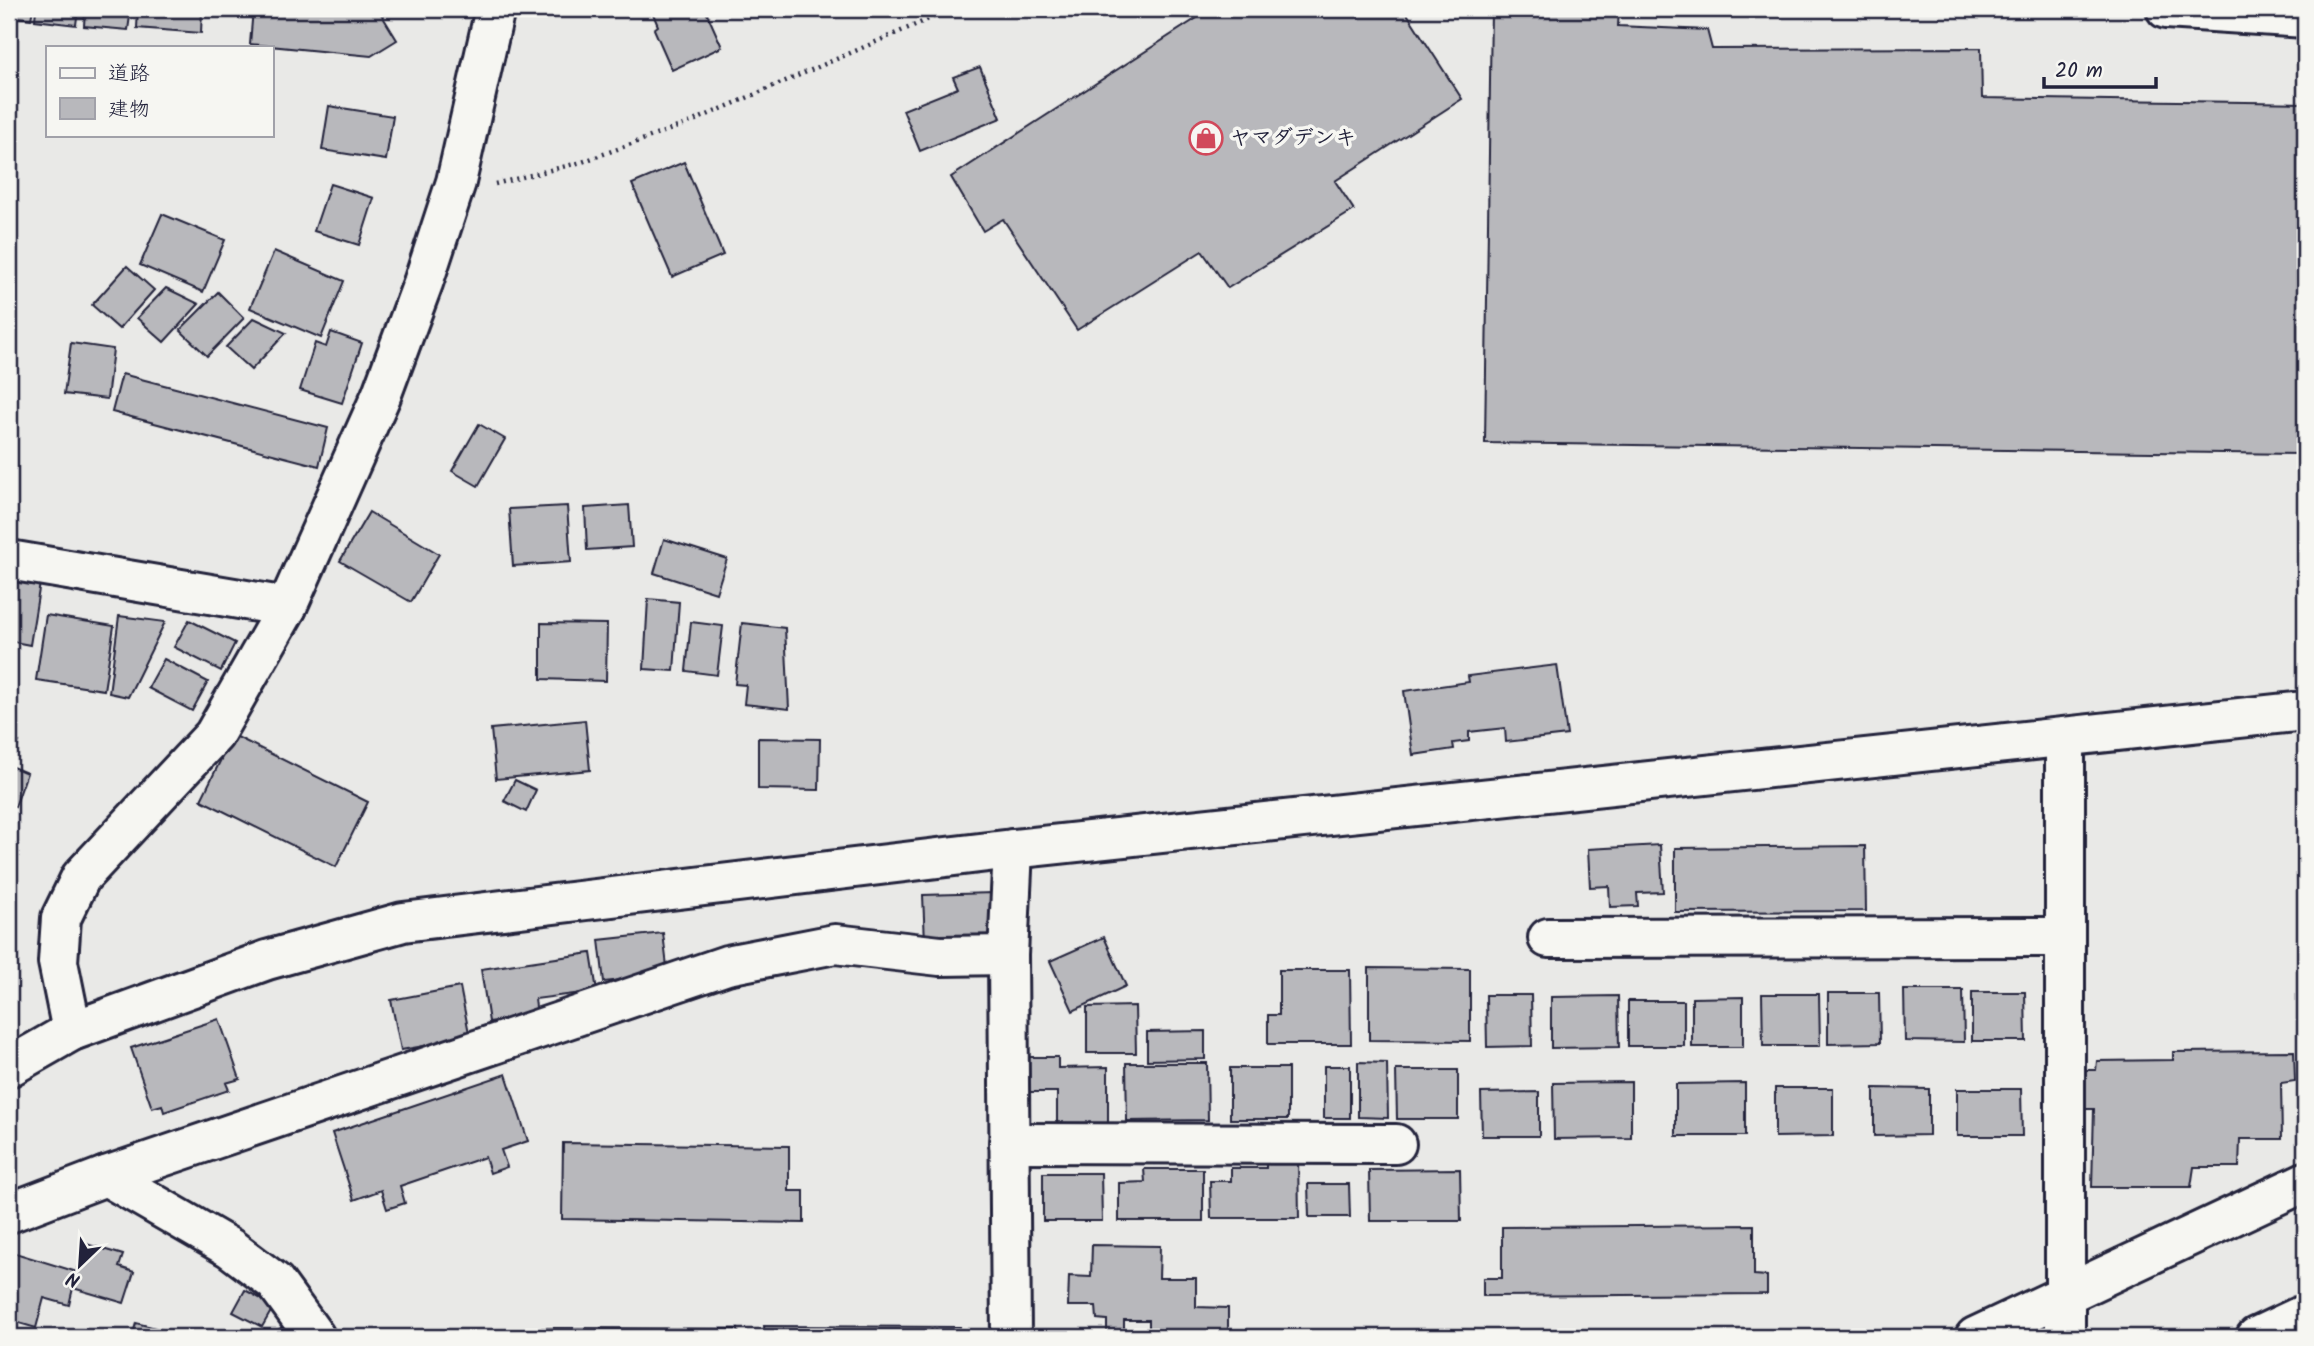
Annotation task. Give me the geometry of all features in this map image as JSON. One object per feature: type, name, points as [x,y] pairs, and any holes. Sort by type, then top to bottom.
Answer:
[{"type":"main road","points":[[72,1031],[58,962],[61,918],[81,877],[214,735],[287,607],[381,396],[456,183],[495,9]]},
{"type":"main road","points":[[2166,9],[2305,18]]},
{"type":"main road","points":[[9,560],[287,607]]},
{"type":"main road","points":[[9,1067],[72,1031],[267,960],[403,922],[1013,849],[2305,711]]},
{"type":"main road","points":[[2065,737],[2065,1337]]},
{"type":"main road","points":[[1010,1337],[1008,955],[1013,849]]},
{"type":"main road","points":[[1548,938],[2063,937]]},
{"type":"main road","points":[[9,1213],[106,1176],[727,965],[835,944],[940,956],[1008,955]]},
{"type":"main road","points":[[1009,1143],[1396,1144]]},
{"type":"main road","points":[[106,1176],[230,1248],[275,1282],[315,1337]]},
{"type":"main road","points":[[1975,1337],[2305,1182]]},
{"type":"main road","points":[[2256,1337],[2305,1314]]},
{"type":"path","points":[[456,183],[497,184],[582,162],[691,122],[952,9]]},
{"type":"building","points":[[9,9],[33,9],[31,19],[9,16]]},
{"type":"building","points":[[36,9],[78,9],[76,25],[35,20]]},
{"type":"building","points":[[85,9],[131,9],[128,30],[84,26]]},
{"type":"building","points":[[138,9],[202,9],[201,33],[137,28]]},
{"type":"building","points":[[253,9],[378,9],[397,40],[371,56],[250,44]]},
{"type":"building","points":[[651,9],[705,9],[722,47],[672,70],[654,29],[658,26]]},
{"type":"building","name":"ヤマダデンキ","points":[[1211,9],[1404,9],[1462,99],[1335,181],[1354,210],[1228,288],[1202,251],[1077,330],[1003,219],[983,231],[951,177]]},
{"type":"building","points":[[1491,9],[1619,9],[1618,26],[1707,30],[1712,49],[1981,48],[1982,98],[2305,103],[2305,454],[1485,443]]},
{"type":"building","points":[[980,67],[1001,118],[920,151],[903,110],[958,88],[953,77]]},
{"type":"building","points":[[329,106],[393,116],[386,160],[322,150]]},
{"type":"building","points":[[684,162],[723,255],[672,277],[632,184]]},
{"type":"building","points":[[330,184],[374,198],[359,245],[314,231]]},
{"type":"building","points":[[162,214],[225,240],[203,292],[140,265]]},
{"type":"building","points":[[274,251],[344,281],[321,338],[250,308]]},
{"type":"building","points":[[127,266],[154,290],[119,329],[92,305]]},
{"type":"building","points":[[166,288],[199,304],[164,342],[137,318]]},
{"type":"building","points":[[218,292],[244,318],[207,356],[180,330]]},
{"type":"building","points":[[254,318],[286,333],[251,370],[226,347]]},
{"type":"building","points":[[331,332],[362,343],[342,403],[300,390],[315,343],[326,347]]},
{"type":"building","points":[[71,343],[113,349],[107,399],[64,394]]},
{"type":"building","points":[[122,374],[328,428],[319,466],[112,412]]},
{"type":"building","points":[[479,424],[505,439],[478,486],[452,471]]},
{"type":"building","points":[[629,505],[632,547],[587,550],[585,508]]},
{"type":"building","points":[[567,506],[571,562],[513,566],[509,509]]},
{"type":"building","points":[[369,512],[439,554],[411,602],[340,561]]},
{"type":"building","points":[[664,539],[727,559],[716,593],[654,573]]},
{"type":"building","points":[[9,578],[40,583],[30,645],[9,641]]},
{"type":"building","points":[[648,599],[679,602],[674,671],[644,669]]},
{"type":"building","points":[[46,615],[114,626],[104,690],[36,680]]},
{"type":"building","points":[[119,616],[165,622],[128,697],[109,693]]},
{"type":"building","points":[[189,620],[235,643],[221,671],[174,647]]},
{"type":"building","points":[[691,622],[723,626],[717,675],[686,671]]},
{"type":"building","points":[[541,623],[607,624],[606,681],[541,679]]},
{"type":"building","points":[[742,623],[785,628],[789,709],[744,704],[746,685],[735,684]]},
{"type":"building","points":[[164,659],[208,682],[192,711],[148,688]]},
{"type":"building","points":[[1557,665],[1567,735],[1506,742],[1505,728],[1469,732],[1469,741],[1453,743],[1454,749],[1413,755],[1404,691],[1469,682],[1468,676]]},
{"type":"building","points":[[585,720],[590,770],[496,779],[491,729]]},
{"type":"building","points":[[233,735],[368,802],[336,867],[201,800]]},
{"type":"building","points":[[758,738],[820,739],[819,790],[758,789]]},
{"type":"building","points":[[9,739],[19,742],[10,766],[27,773],[15,807],[9,804]]},
{"type":"building","points":[[515,780],[536,790],[526,812],[504,801]]},
{"type":"building","points":[[1660,845],[1663,892],[1637,893],[1638,906],[1610,907],[1609,886],[1590,887],[1588,849]]},
{"type":"building","points":[[1865,846],[1866,911],[1675,912],[1675,848]]},
{"type":"building","points":[[993,893],[994,940],[925,942],[923,895]]},
{"type":"building","points":[[663,933],[668,975],[604,982],[599,940]]},
{"type":"building","points":[[1104,937],[1126,986],[1073,1011],[1050,961]]},
{"type":"building","points":[[591,953],[597,991],[535,999],[537,1015],[489,1022],[481,969]]},
{"type":"building","points":[[1369,968],[1470,969],[1470,1041],[1369,1040]]},
{"type":"building","points":[[1279,970],[1350,970],[1351,1044],[1268,1044],[1268,1015],[1279,1015]]},
{"type":"building","points":[[460,987],[470,1038],[401,1050],[391,1000]]},
{"type":"building","points":[[1904,990],[1963,990],[1964,1042],[1905,1041]]},
{"type":"building","points":[[1972,992],[2025,992],[2026,1041],[1972,1041]]},
{"type":"building","points":[[1828,993],[1879,993],[1880,1043],[1828,1044]]},
{"type":"building","points":[[1762,994],[1819,994],[1820,1046],[1763,1046]]},
{"type":"building","points":[[1486,995],[1531,995],[1532,1046],[1487,1047]]},
{"type":"building","points":[[1618,996],[1619,1047],[1551,1048],[1551,997]]},
{"type":"building","points":[[1743,997],[1743,1047],[1692,1047],[1692,998]]},
{"type":"building","points":[[1628,1001],[1684,1001],[1684,1046],[1628,1046]]},
{"type":"building","points":[[1135,1006],[1136,1053],[1087,1053],[1087,1007]]},
{"type":"building","points":[[219,1019],[240,1079],[226,1083],[229,1090],[164,1112],[162,1105],[152,1108],[131,1048]]},
{"type":"building","points":[[1205,1031],[1205,1059],[1147,1060],[1147,1032]]},
{"type":"building","points":[[2294,1051],[2295,1081],[2281,1083],[2282,1139],[2240,1139],[2239,1167],[2194,1167],[2191,1187],[2092,1187],[2094,1109],[2077,1109],[2078,1070],[2096,1070],[2097,1061],[2173,1060],[2173,1052]]},
{"type":"building","points":[[1026,1057],[1058,1057],[1058,1068],[1108,1067],[1108,1123],[1057,1124],[1057,1092],[1026,1092]]},
{"type":"building","points":[[1358,1062],[1387,1063],[1388,1118],[1358,1117]]},
{"type":"building","points":[[1126,1063],[1207,1063],[1208,1120],[1127,1121]]},
{"type":"building","points":[[1324,1066],[1350,1066],[1350,1118],[1324,1118]]},
{"type":"building","points":[[1230,1068],[1288,1068],[1288,1119],[1230,1119]]},
{"type":"building","points":[[1396,1070],[1458,1070],[1458,1119],[1397,1119]]},
{"type":"building","points":[[506,1074],[528,1141],[501,1150],[507,1167],[490,1173],[485,1157],[400,1186],[405,1203],[387,1209],[381,1190],[354,1200],[332,1133]]},
{"type":"building","points":[[1631,1082],[1631,1138],[1554,1139],[1553,1083]]},
{"type":"building","points":[[1745,1083],[1745,1136],[1676,1136],[1676,1084]]},
{"type":"building","points":[[1775,1088],[1833,1088],[1833,1136],[1775,1137]]},
{"type":"building","points":[[1874,1088],[1929,1089],[1929,1135],[1874,1136]]},
{"type":"building","points":[[1957,1089],[2021,1089],[2022,1136],[1957,1136]]},
{"type":"building","points":[[1539,1092],[1539,1136],[1482,1136],[1481,1093]]},
{"type":"building","points":[[563,1143],[789,1146],[789,1191],[804,1191],[804,1223],[562,1219]]},
{"type":"building","points":[[1266,1157],[1298,1157],[1299,1218],[1211,1218],[1210,1181],[1231,1181],[1231,1168],[1266,1168]]},
{"type":"building","points":[[1144,1169],[1203,1169],[1203,1221],[1119,1221],[1119,1183],[1145,1182]]},
{"type":"building","points":[[1460,1169],[1461,1221],[1370,1221],[1369,1170]]},
{"type":"building","points":[[1043,1173],[1101,1173],[1102,1221],[1043,1221]]},
{"type":"building","points":[[1308,1184],[1349,1184],[1350,1217],[1309,1217]]},
{"type":"building","points":[[1754,1225],[1754,1275],[1767,1276],[1767,1294],[1483,1296],[1483,1278],[1502,1278],[1502,1227]]},
{"type":"building","points":[[86,1244],[123,1255],[119,1267],[134,1272],[124,1303],[73,1288],[69,1305],[44,1298],[36,1328],[9,1320],[9,1251],[77,1272]]},
{"type":"building","points":[[1092,1245],[1160,1246],[1159,1278],[1196,1278],[1196,1307],[1228,1308],[1228,1337],[1149,1337],[1149,1320],[1124,1320],[1124,1336],[1107,1336],[1107,1320],[1097,1319],[1096,1306],[1068,1306],[1069,1276],[1091,1277]]},
{"type":"building","points":[[245,1290],[274,1306],[262,1327],[233,1312]]},
{"type":"building","points":[[291,1321],[302,1337],[268,1337]]},
{"type":"building","points":[[136,1323],[191,1337],[132,1337]]},
{"type":"building","points":[[764,1326],[960,1327],[959,1337],[765,1337]]},
{"type":"building","points":[[542,1328],[738,1329],[739,1337],[543,1337]]},
{"type":"place","name":"ヤマダデンキ","points":[[1206,138]]}]
